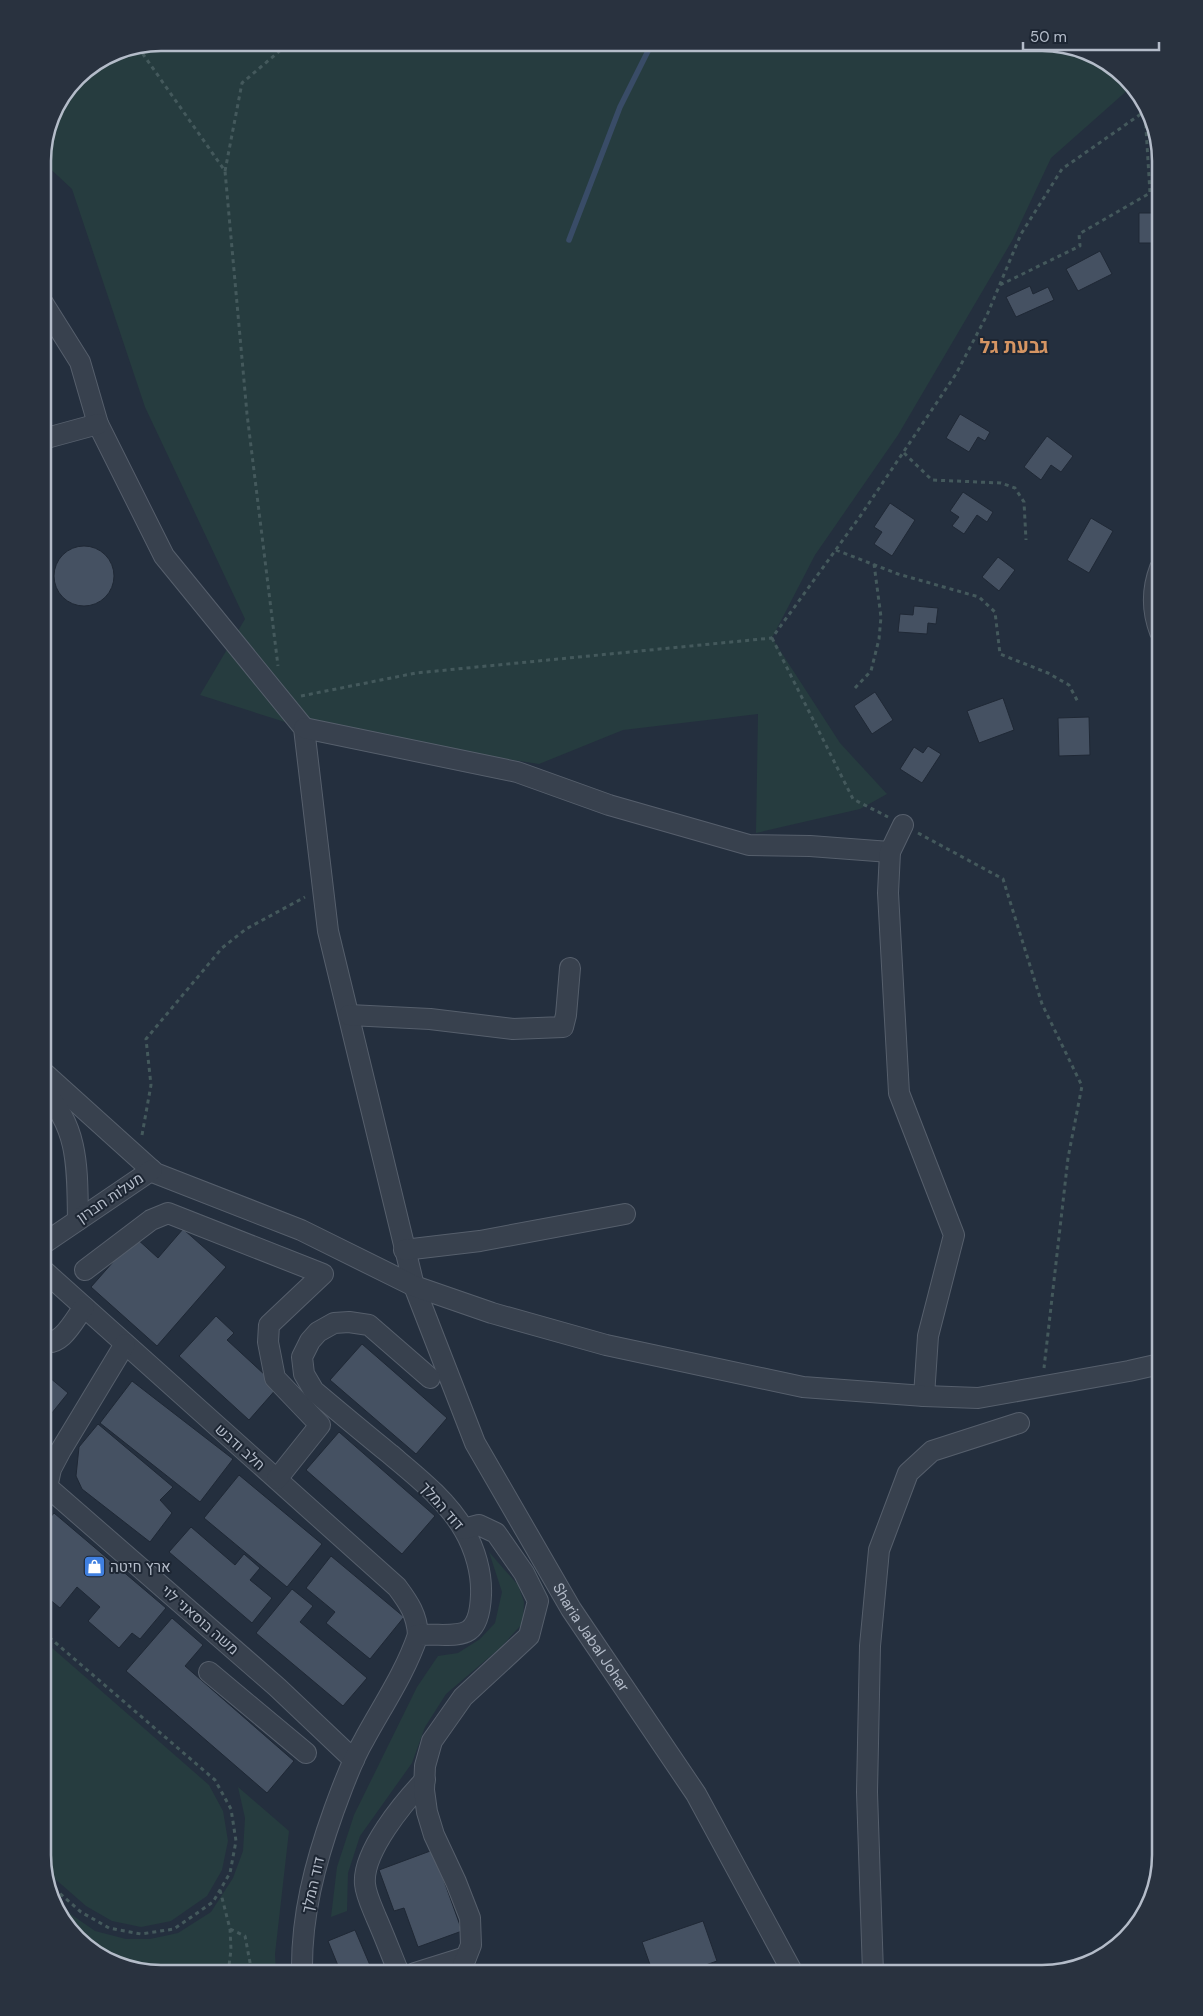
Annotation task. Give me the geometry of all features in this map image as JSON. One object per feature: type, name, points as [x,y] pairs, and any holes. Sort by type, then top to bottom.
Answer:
[{"type":"street","points":[[51,316],[80,362],[98,424],[164,556],[304,728],[517,772],[609,805],[749,846],[810,846],[890,852]]},
{"type":"street","points":[[51,437],[98,424]]},
{"type":"street","name":"Sharia Jabal Johar","points":[[304,728],[328,930],[404,1250],[414,1286],[475,1443],[571,1609],[696,1794],[789,1965]]},
{"type":"street","points":[[903,825],[890,852],[888,893],[898,1093],[954,1235],[928,1336],[924,1396]]},
{"type":"street","points":[[348,1015],[430,1019],[513,1029],[563,1027],[566,1015],[570,968]]},
{"type":"street","points":[[51,1079],[156,1173],[301,1230],[414,1286],[492,1313],[615,1347],[803,1387],[978,1398],[1152,1366]]},
{"type":"street","points":[[51,1099],[62,1114],[73,1143],[77,1162],[78,1220]]},
{"type":"street","name":"מעלות חברון","points":[[51,1239],[78,1220],[145,1163]]},
{"type":"street","points":[[86,1270],[152,1220],[168,1213],[323,1274],[269,1325],[268,1342],[274,1378],[320,1425],[276,1479]]},
{"type":"street","points":[[404,1250],[480,1241],[625,1214]]},
{"type":"street","name":"חלב ודבש","points":[[51,1277],[397,1587],[412,1607],[418,1623],[418,1635]]},
{"type":"street","points":[[51,1342],[58,1340],[84,1307]]},
{"type":"street","name":"דוד המלך","points":[[302,1965],[304,1925],[312,1881],[323,1841],[346,1777],[363,1741],[398,1681],[418,1635],[461,1635],[471,1628],[479,1619],[482,1580],[475,1555],[464,1529],[417,1477],[314,1391],[304,1374],[302,1357],[310,1341],[318,1332],[334,1323],[349,1322],[368,1325],[430,1378]]},
{"type":"street","points":[[51,1471],[61,1450],[125,1344]]},
{"type":"street","points":[[873,1965],[867,1792],[870,1646],[878,1550],[908,1473],[914,1467],[932,1451],[1019,1423]]},
{"type":"street","name":"משה בוסאני לוי","points":[[51,1490],[277,1688],[354,1760]]},
{"type":"street","points":[[463,1965],[471,1946],[470,1918],[427,1812],[425,1766],[432,1741],[464,1697],[529,1636],[538,1601],[524,1573],[496,1533],[479,1525],[464,1529]]},
{"type":"street","points":[[209,1672],[306,1753]]},
{"type":"street","points":[[264,1718],[277,1688]]},
{"type":"street","points":[[396,1965],[371,1904],[365,1885],[366,1874],[374,1849],[403,1804],[425,1780]]},
{"type":"path","points":[[278,671],[247,414],[225,171],[242,83],[279,51]]},
{"type":"path","points":[[142,53],[225,171]]},
{"type":"path","points":[[282,700],[416,673],[772,638],[904,453],[956,374],[987,315],[1022,234],[1062,170],[1141,115]]},
{"type":"path","points":[[999,286],[1080,246],[1078,234],[1150,193],[1148,132]]},
{"type":"path","points":[[904,453],[932,480],[1002,483],[1014,488],[1024,502],[1026,540]]},
{"type":"path","points":[[836,550],[898,574],[979,597],[995,612],[1000,654],[1048,673],[1069,685],[1078,702]]},
{"type":"path","points":[[855,688],[871,671],[878,639],[881,617],[874,564]]},
{"type":"path","points":[[772,638],[853,799],[1003,879],[1042,1004],[1082,1086],[1068,1158],[1041,1387]]},
{"type":"path","points":[[145,1163],[151,1086],[146,1039],[222,948],[246,929],[323,887]]},
{"type":"path","points":[[51,1640],[214,1780],[230,1809],[236,1841],[230,1873],[213,1902],[174,1929],[141,1934],[109,1928],[81,1912],[58,1892]]},
{"type":"path","points":[[220,1889],[230,1929],[231,1950],[229,1965]]},
{"type":"path","points":[[230,1929],[245,1936],[250,1965]]},
{"type":"green space","points":[[1049,51],[1077,57],[1090,63],[1103,70],[1126,92],[1051,158],[1013,239],[898,435],[815,555],[772,638],[840,743],[887,794],[860,809],[756,833],[758,714],[623,730],[539,764],[304,728],[200,695],[245,619],[145,407],[72,189],[51,169],[51,154],[55,133],[66,106],[83,83],[106,66],[126,57],[147,52]]},
{"type":"green space","points":[[489,1552],[518,1585],[524,1602],[523,1623],[500,1648],[446,1694],[425,1727],[412,1763],[360,1836],[348,1873],[347,1911],[331,1917],[337,1867],[354,1815],[417,1687],[438,1656],[458,1653],[480,1639],[495,1623],[502,1592]]},
{"type":"green space","points":[[51,1647],[209,1785],[223,1811],[228,1841],[222,1870],[207,1896],[171,1921],[141,1927],[112,1921],[86,1906],[54,1878],[52,1869]]},
{"type":"green space","points":[[238,1787],[289,1831],[275,1954],[276,1965],[154,1965],[140,1963],[126,1959],[100,1946],[79,1927],[67,1910],[95,1931],[126,1939],[150,1939],[178,1933],[211,1912],[233,1878],[243,1851],[245,1818]]},
{"type":"building","points":[[1139,213],[1152,213],[1152,243],[1139,243]]},
{"type":"building","points":[[1100,251],[1112,274],[1078,291],[1066,269]]},
{"type":"building","points":[[1030,286],[1033,294],[1048,287],[1054,300],[1016,317],[1006,297]]},
{"type":"building","points":[[960,414],[990,432],[985,441],[978,437],[969,452],[946,438]]},
{"type":"building","points":[[1047,436],[1073,456],[1061,472],[1051,465],[1041,480],[1024,467]]},
{"type":"building","points":[[963,492],[993,512],[987,522],[977,515],[964,534],[952,526],[959,517],[950,511]]},
{"type":"building","points":[[890,503],[915,520],[892,556],[874,544],[882,532],[874,527]]},
{"type":"building","points":[[1091,518],[1113,531],[1089,573],[1067,560]]},
{"type":"building","points":[[84,546],[100,551],[105,555],[109,560],[114,576],[109,592],[105,597],[100,601],[84,606],[68,601],[63,597],[59,592],[54,576],[59,560],[63,555],[68,551]]},
{"type":"building","points":[[998,557],[1015,570],[999,591],[982,577]]},
{"type":"building","points":[[914,606],[938,608],[936,624],[928,623],[927,634],[898,632],[900,614],[913,615]]},
{"type":"building","points":[[875,692],[893,720],[872,734],[854,706]]},
{"type":"building","points":[[1003,698],[1014,730],[979,743],[967,711]]},
{"type":"building","points":[[1089,717],[1090,755],[1059,756],[1058,718]]},
{"type":"building","points":[[928,746],[941,754],[922,783],[900,769],[914,747],[923,753]]},
{"type":"building","points":[[183,1229],[226,1267],[157,1346],[91,1287],[135,1237],[158,1258]]},
{"type":"building","points":[[216,1316],[234,1333],[227,1340],[278,1387],[249,1420],[179,1356]]},
{"type":"building","points":[[362,1344],[447,1418],[416,1454],[330,1380]]},
{"type":"building","points":[[51,1379],[68,1393],[51,1414]]},
{"type":"building","points":[[132,1381],[233,1459],[200,1502],[100,1423]]},
{"type":"building","points":[[98,1424],[173,1487],[160,1500],[172,1513],[150,1542],[82,1489],[76,1476],[79,1447]]},
{"type":"building","points":[[339,1432],[435,1516],[402,1554],[306,1470]]},
{"type":"building","points":[[239,1475],[322,1544],[287,1587],[204,1518]]},
{"type":"building","points":[[54,1513],[166,1608],[140,1639],[132,1633],[119,1648],[88,1621],[100,1607],[77,1587],[60,1608],[51,1601],[51,1517]]},
{"type":"building","points":[[191,1527],[235,1565],[244,1554],[260,1568],[250,1580],[272,1598],[252,1623],[169,1552]]},
{"type":"building","points":[[331,1556],[404,1617],[370,1659],[326,1623],[335,1612],[306,1588]]},
{"type":"building","points":[[292,1589],[313,1606],[300,1622],[367,1678],[343,1706],[256,1633]]},
{"type":"building","points":[[172,1618],[203,1645],[185,1666],[294,1761],[267,1793],[126,1671]]},
{"type":"building","points":[[433,1850],[462,1931],[418,1947],[404,1908],[394,1911],[379,1870]]},
{"type":"building","points":[[703,1921],[717,1961],[706,1965],[650,1965],[642,1942]]},
{"type":"building","points":[[355,1930],[370,1965],[338,1965],[328,1941]]},
{"type":"waterway","points":[[569,240],[620,107],[648,51]]},
{"type":"place","name":"ארץ חיטה","points":[[94,1567]]},
{"type":"district","name":"גבעת גל","points":[[1014,346]]}]
